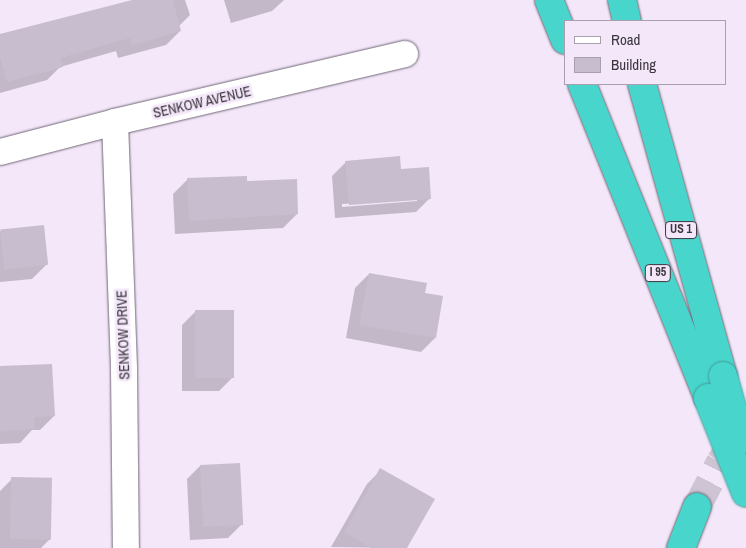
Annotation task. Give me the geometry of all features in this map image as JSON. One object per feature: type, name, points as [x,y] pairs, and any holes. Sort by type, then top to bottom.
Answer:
[{"type":"highway","points":[[550,0],[564,37]]},
{"type":"highway","points":[[622,0],[627,20]]},
{"type":"highway","name":"I 95","points":[[582,85],[715,387],[746,493]]},
{"type":"highway","name":"US 1","points":[[642,85],[715,387],[746,457]]},
{"type":"highway","points":[[680,548],[697,507]]},
{"type":"street","name":"SENKOW AVENUE","points":[[0,152],[115,122],[405,54]]},
{"type":"street","name":"SENKOW DRIVE","points":[[115,122],[124,359],[126,548]]},
{"type":"building","points":[[132,0],[173,0],[181,31],[132,45],[130,38],[60,58],[63,67],[7,82],[0,57],[0,34]]},
{"type":"building","points":[[400,156],[401,169],[429,167],[431,199],[349,205],[345,161]]},
{"type":"building","points":[[247,176],[247,181],[297,179],[298,214],[189,221],[187,178]]},
{"type":"building","points":[[44,225],[48,265],[4,269],[0,230]]},
{"type":"building","points":[[369,273],[427,283],[425,293],[443,296],[436,338],[359,325]]},
{"type":"building","points":[[195,310],[234,310],[234,378],[195,378]]},
{"type":"building","points":[[52,364],[55,416],[34,417],[35,429],[0,431],[0,366]]},
{"type":"building","points":[[240,463],[243,525],[203,527],[200,465]]},
{"type":"building","points":[[380,468],[435,499],[407,548],[371,548],[344,532]]},
{"type":"building","points":[[11,477],[52,478],[51,540],[10,539]]},
{"type":"tunnel","points":[[697,507],[720,462],[740,432]]}]
